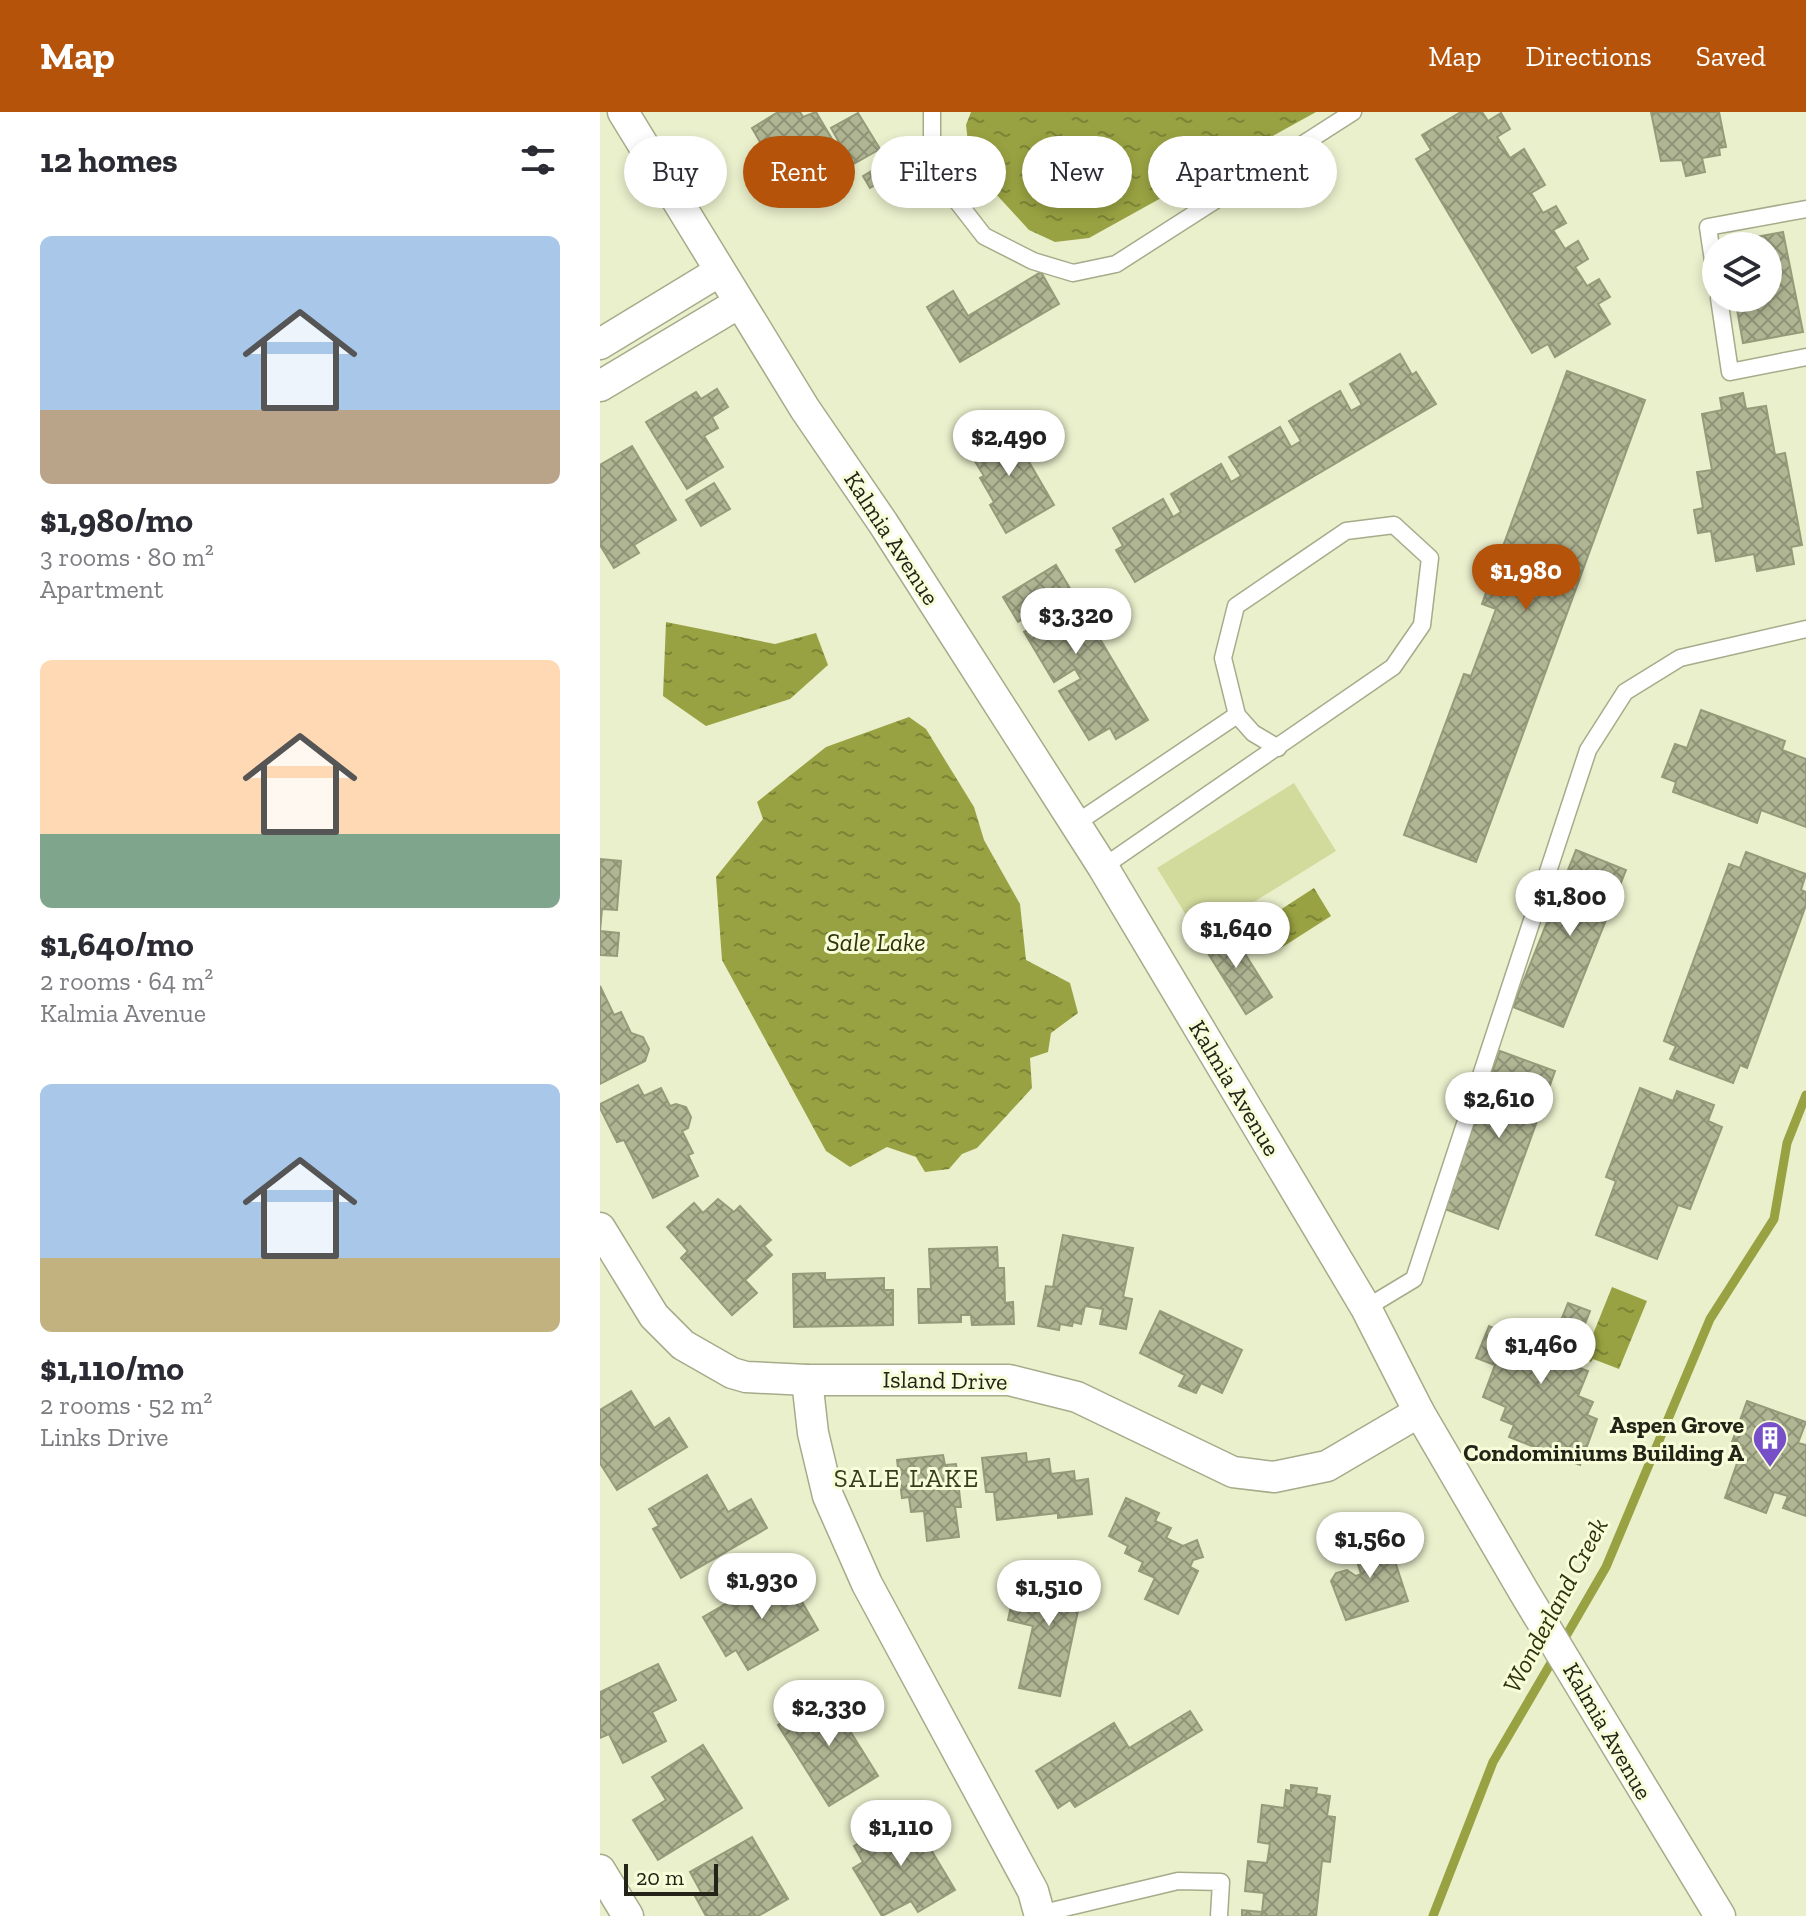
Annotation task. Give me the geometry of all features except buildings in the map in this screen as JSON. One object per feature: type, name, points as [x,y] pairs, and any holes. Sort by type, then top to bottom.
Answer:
[{"type":"street","name":"Kalmia Avenue","points":[[623,112],[739,303],[1103,867],[1366,1308],[1419,1412],[1720,1916]]},
{"type":"street","points":[[600,344],[720,271]]},
{"type":"street","points":[[600,386],[739,303]]},
{"type":"street","name":"Island Drive","points":[[600,1228],[654,1316],[683,1345],[732,1373],[746,1377],[1026,1382],[1077,1397],[1233,1472],[1274,1477],[1327,1466],[1419,1412]]},
{"type":"street","points":[[807,1380],[813,1433],[828,1496],[867,1584],[1033,1891],[1040,1915]]},
{"type":"street","points":[[600,1870],[628,1916]]},
{"type":"lane","points":[[932,112],[932,143],[949,191],[984,236],[1033,261],[1073,273],[1116,264],[1353,112]]},
{"type":"lane","points":[[1709,232],[1708,227],[1806,209]]},
{"type":"lane","points":[[1721,312],[1730,372],[1806,357]]},
{"type":"lane","points":[[1103,867],[1278,748],[1393,667],[1422,625],[1430,558],[1394,525],[1346,531],[1236,606],[1223,658],[1237,715],[1253,733],[1278,748]]},
{"type":"lane","points":[[1366,1308],[1414,1279],[1588,750],[1625,692],[1680,658],[1806,629]]},
{"type":"lane","points":[[1075,824],[1237,715]]},
{"type":"lane","points":[[1040,1915],[1178,1881],[1221,1882],[1219,1916]]},
{"type":"shaded area","points":[[1294,783],[1336,851],[1199,936],[1157,868]]},
{"type":"water","points":[[971,112],[1316,112],[1273,136],[1148,136],[1148,205],[1089,238],[1055,242],[1029,230],[1006,205],[1006,136],[967,136],[966,125]]},
{"type":"water","points":[[666,622],[775,644],[816,633],[828,665],[790,699],[706,726],[663,696]]},
{"type":"water","name":"Sale Lake","points":[[909,717],[926,729],[974,807],[984,840],[1020,904],[1026,960],[1070,983],[1078,1013],[1051,1033],[1048,1052],[1030,1058],[1032,1088],[977,1148],[962,1154],[949,1169],[925,1172],[916,1157],[887,1147],[850,1167],[826,1151],[722,960],[716,877],[763,819],[757,802],[826,747]]},
{"type":"water","points":[[1314,888],[1331,916],[1281,948],[1263,921]]},
{"type":"water","points":[[1612,1287],[1647,1301],[1619,1369],[1593,1359],[1591,1362],[1583,1359]]},
{"type":"waterway","name":"Wonderland Creek","points":[[1562,1643],[1606,1567],[1710,1319],[1774,1219],[1787,1143],[1806,1095]]},
{"type":"waterway","name":"Wonderland Creek","points":[[1433,1916],[1493,1762],[1555,1656]]},
{"type":"place","name":"Aspen Grove Condominiums Building A","points":[[1770,1469]]},
{"type":"district","name":"SALE LAKE","points":[[907,1478]]}]
